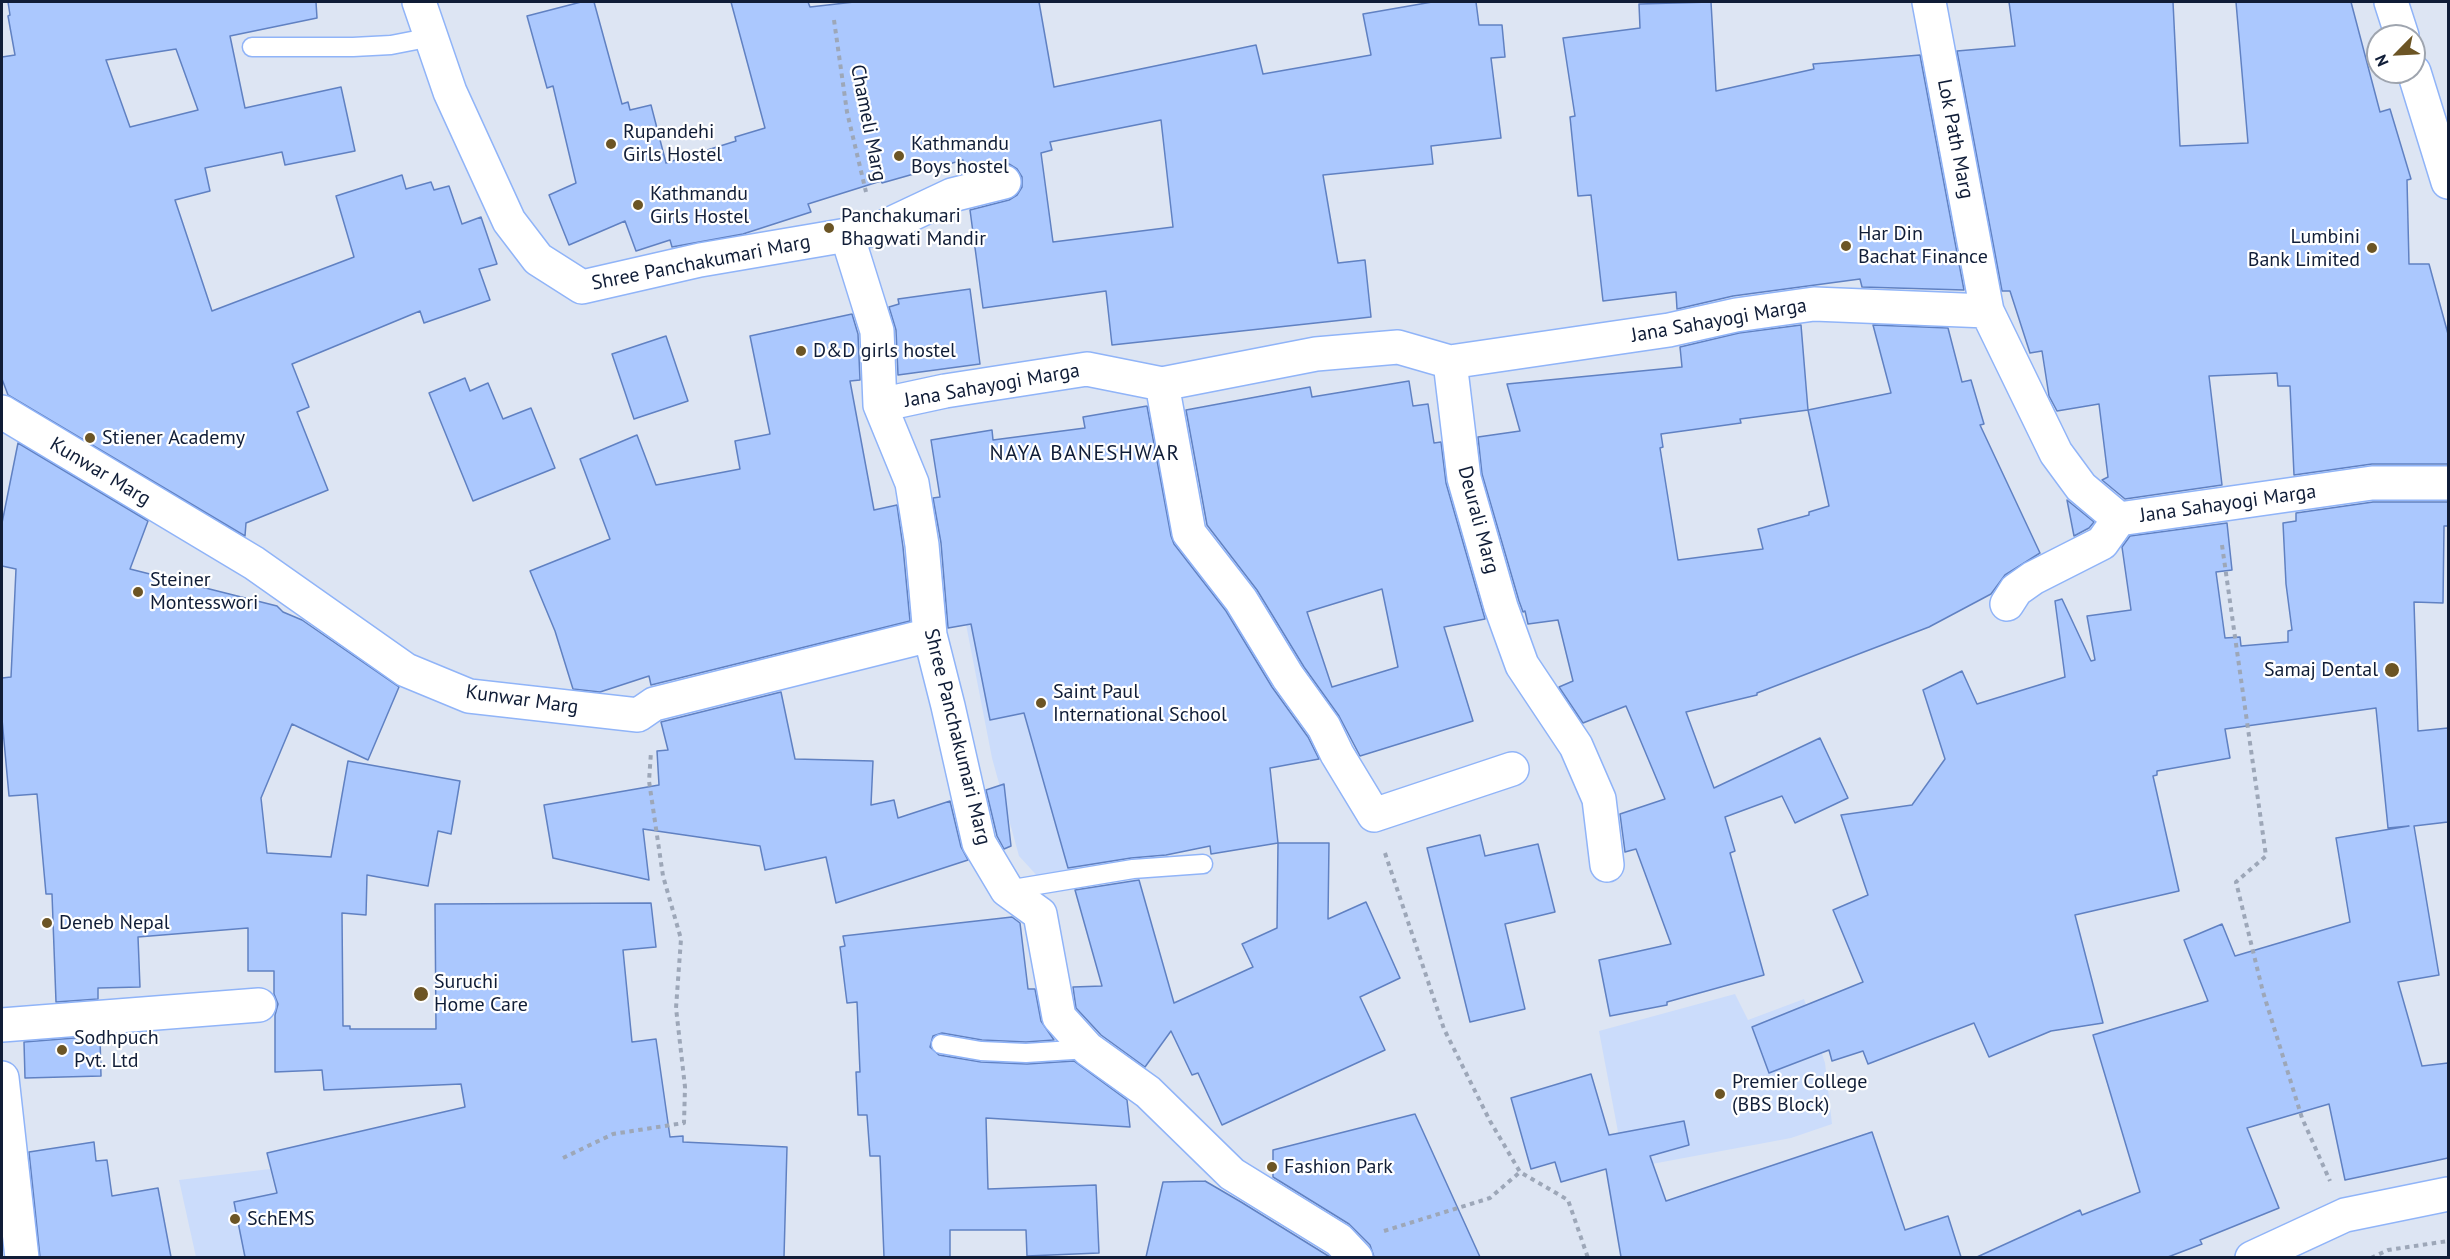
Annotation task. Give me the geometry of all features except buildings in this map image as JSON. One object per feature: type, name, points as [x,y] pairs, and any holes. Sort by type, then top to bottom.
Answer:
[{"type":"street","name":"Shree Panchakumari Marg","points":[[419,2],[450,92],[509,221],[538,260],[582,287],[700,260],[847,235],[877,331],[880,405],[912,483],[922,544],[930,635],[979,843],[1007,890],[1040,914],[1059,1017],[1088,1049],[1148,1092],[1232,1174],[1347,1249]]},
{"type":"street","name":"Lok Path Marg","points":[[1929,2],[1987,311]]},
{"type":"street","points":[[2391,2],[2398,24]]},
{"type":"street","points":[[2418,84],[2448,182]]},
{"type":"street","points":[[847,235],[884,227],[952,195],[1004,182]]},
{"type":"street","name":"Jana Sahayogi Marga","points":[[880,405],[945,391],[1087,369],[1162,384],[1316,354],[1398,347],[1450,362],[1669,330],[1736,315],[1814,304],[1987,311],[2056,453],[2081,487],[2119,519],[2372,483],[2448,483]]},
{"type":"street","name":"Deurali Marg","points":[[1450,362],[1464,478],[1501,607],[1522,665],[1576,746],[1599,799],[1607,865]]},
{"type":"street","points":[[1162,384],[1189,533],[1241,600],[1288,677],[1324,727],[1337,754],[1374,815],[1512,769]]},
{"type":"street","name":"Kunwar Marg","points":[[2,412],[254,563],[406,670],[469,696],[638,715],[654,704],[930,635]]},
{"type":"street","points":[[2007,604],[2016,590],[2033,578],[2102,543],[2119,519]]},
{"type":"street","points":[[2,1025],[259,1005]]},
{"type":"street","points":[[2,1078],[22,1257]]},
{"type":"street","points":[[2252,1257],[2345,1215],[2448,1194]]},
{"type":"lane","points":[[252,47],[391,45],[432,37]]},
{"type":"lane","points":[[1007,890],[1133,869],[1203,864]]},
{"type":"lane","points":[[940,1044],[981,1051],[1026,1053],[1088,1049]]},
{"type":"path","name":"Chameli Marg","points":[[834,20],[847,112],[866,193],[884,227]]},
{"type":"path","points":[[2216,505],[2266,856],[2236,882],[2263,992],[2302,1118],[2345,1215]]},
{"type":"path","points":[[563,1158],[613,1134],[684,1123],[685,1087],[676,1008],[681,939],[663,876],[650,781],[654,704]]},
{"type":"path","points":[[1374,815],[1444,1029],[1490,1121],[1520,1172],[1568,1200],[1588,1257]]},
{"type":"path","points":[[1347,1249],[1398,1228],[1490,1198],[1520,1172]]},
{"type":"path","points":[[2371,1257],[2388,1250],[2448,1241]]},
{"type":"shaded area","name":"Saint Paul International School","points":[[964,614],[1096,649],[1117,865],[1041,880],[1019,856],[992,758]]},
{"type":"shaded area","name":"Premier College (BBS Block)","points":[[1735,994],[1748,1020],[1804,999],[1825,1063],[1832,1124],[1791,1138],[1625,1169],[1599,1031]]},
{"type":"shaded area","name":"SchEMS","points":[[270,1169],[291,1257],[196,1257],[179,1180]]},
{"type":"place","name":"Rupandehi Girls Hostel","points":[[611,144]]},
{"type":"place","name":"Kathmandu Boys hostel","points":[[899,156]]},
{"type":"place","name":"Kathmandu Girls Hostel","points":[[638,205]]},
{"type":"place","name":"Panchakumari Bhagwati Mandir","points":[[829,228]]},
{"type":"place","name":"Har Din Bachat Finance","points":[[1846,246]]},
{"type":"place","name":"Lumbini Bank Limited","points":[[2372,248]]},
{"type":"place","name":"D&D girls hostel","points":[[801,351]]},
{"type":"place","name":"Stiener Academy","points":[[90,438]]},
{"type":"place","name":"Steiner Montesswori","points":[[138,592]]},
{"type":"place","name":"Samaj Dental","points":[[2392,670]]},
{"type":"place","name":"Saint Paul International School","points":[[1041,703]]},
{"type":"place","name":"Deneb Nepal","points":[[47,923]]},
{"type":"place","name":"Suruchi Home Care","points":[[421,994]]},
{"type":"place","name":"Sodhpuch Pvt. Ltd","points":[[62,1050]]},
{"type":"place","name":"Premier College (BBS Block)","points":[[1720,1094]]},
{"type":"place","name":"Fashion Park","points":[[1272,1167]]},
{"type":"place","name":"SchEMS","points":[[235,1219]]},
{"type":"district","name":"NAYA BANESHWAR","points":[[1085,454]]}]
